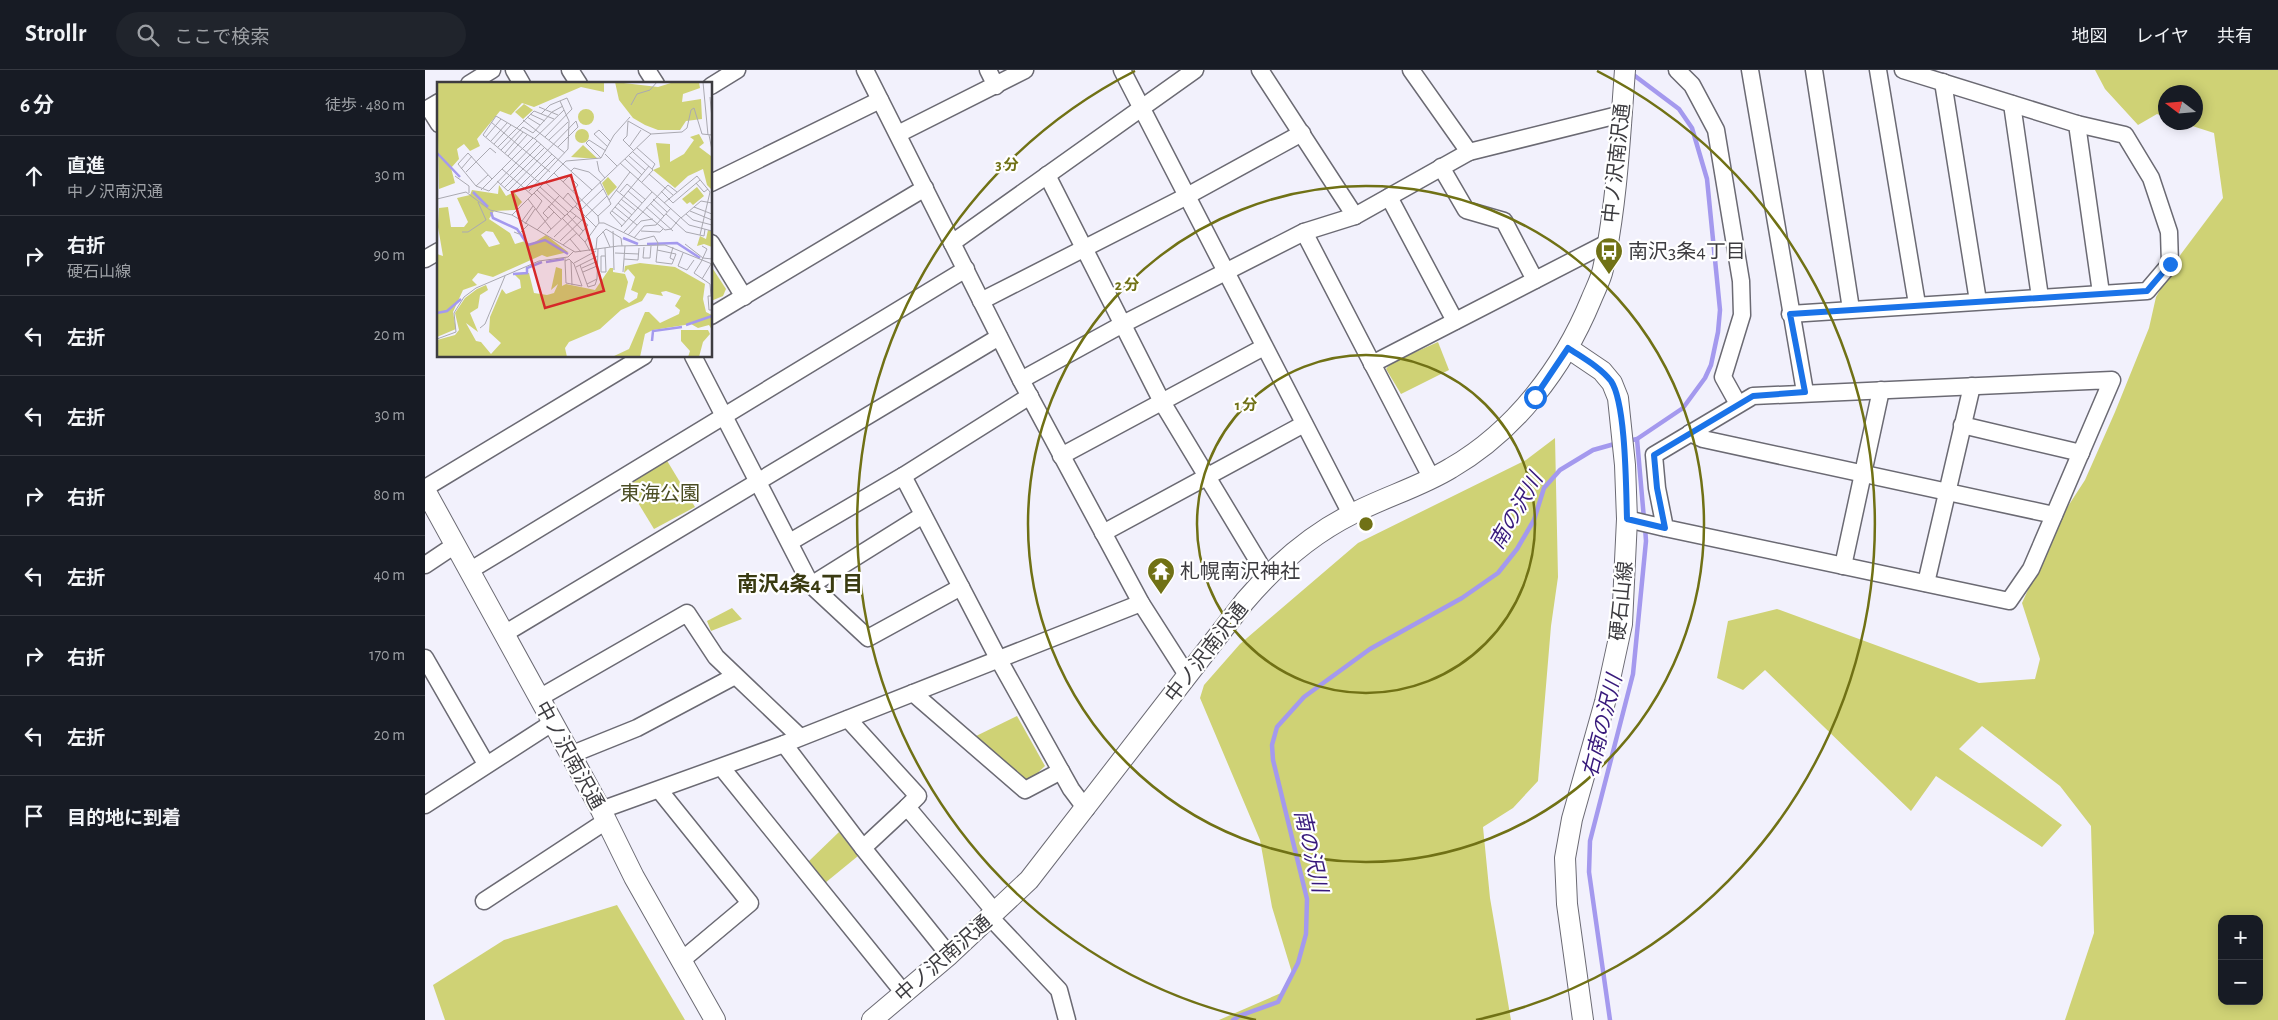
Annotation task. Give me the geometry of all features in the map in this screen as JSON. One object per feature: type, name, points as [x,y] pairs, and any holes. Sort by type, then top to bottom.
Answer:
[{"type":"street","points":[[472,82],[492,70]]},
{"type":"street","points":[[513,70],[521,82]]},
{"type":"street","points":[[570,70],[578,82]]},
{"type":"street","points":[[647,70],[655,82]]},
{"type":"street","points":[[713,85],[737,70]]},
{"type":"street","points":[[865,70],[1061,456],[1141,603],[1187,675]]},
{"type":"street","points":[[988,70],[996,86]]},
{"type":"street","points":[[898,134],[1025,70]]},
{"type":"street","points":[[1122,70],[1351,514]]},
{"type":"street","points":[[952,243],[1195,70]]},
{"type":"street","points":[[1260,70],[1355,216]]},
{"type":"street","points":[[1411,70],[1469,152]]},
{"type":"street","points":[[1677,70],[1692,85],[1716,130],[1741,281],[1742,315],[1723,377],[1738,404]]},
{"type":"street","points":[[1750,70],[1790,314],[1805,392]]},
{"type":"street","points":[[1814,70],[1851,308]]},
{"type":"street","points":[[1878,70],[1917,304]]},
{"type":"street","points":[[1790,314],[1851,308],[2147,291],[2170,264],[2169,232],[2151,178],[2125,134],[2077,124],[1903,70]]},
{"type":"street","name":"中ノ沢南沢通","points":[[872,1020],[993,915],[1029,880],[1086,810],[1187,675],[1267,576],[1306,542],[1351,514],[1453,468],[1497,436],[1535,397],[1578,331],[1603,270],[1616,181],[1625,76]]},
{"type":"street","points":[[1943,82],[1978,301]]},
{"type":"street","points":[[713,182],[880,100]]},
{"type":"street","points":[[437,103],[429,108],[437,121]]},
{"type":"street","points":[[2012,104],[2040,297]]},
{"type":"street","points":[[1021,380],[1123,324],[1304,232],[1355,216],[1469,152],[1622,114]]},
{"type":"street","points":[[2077,124],[2101,293]]},
{"type":"street","points":[[981,301],[1187,196],[1302,133]]},
{"type":"street","points":[[1441,167],[1466,210],[1504,221],[1535,280]]},
{"type":"street","points":[[1047,175],[1162,402],[1205,477],[1267,576]]},
{"type":"street","points":[[713,315],[925,188]]},
{"type":"street","points":[[1389,197],[1455,321]]},
{"type":"street","points":[[1304,232],[1431,479]]},
{"type":"street","points":[[1372,364],[1607,243]]},
{"type":"street","points":[[713,246],[744,296]]},
{"type":"street","points":[[425,259],[437,252]]},
{"type":"street","points":[[469,571],[966,270]]},
{"type":"street","points":[[504,634],[999,336]]},
{"type":"street","points":[[1061,456],[1264,347]]},
{"type":"street","name":"硬石山線","points":[[1568,348],[1602,371],[1612,382],[1618,398],[1625,465],[1627,519],[1622,624],[1605,702],[1572,819],[1565,858],[1567,904],[1583,1020]]},
{"type":"street","points":[[425,489],[641,358]]},
{"type":"street","points":[[694,358],[811,585],[868,638],[961,587]]},
{"type":"street","points":[[1627,519],[1665,528],[2009,601],[2031,569],[2112,380],[1805,392],[1753,396],[1654,455],[1657,488],[1665,528]]},
{"type":"street","points":[[1926,584],[1972,386]]},
{"type":"street","points":[[1843,566],[1881,390]]},
{"type":"street","points":[[790,542],[903,476],[1030,396]]},
{"type":"street","points":[[1103,533],[1304,424]]},
{"type":"street","points":[[1963,425],[2081,453]]},
{"type":"street","points":[[1690,434],[1703,439],[2054,515]]},
{"type":"street","points":[[903,476],[999,660],[1061,771],[1086,810]]},
{"type":"street","name":"中ノ沢南沢通","points":[[425,489],[604,816],[634,877],[715,1020]]},
{"type":"street","points":[[811,585],[923,515]]},
{"type":"street","points":[[425,565],[455,545]]},
{"type":"street","points":[[484,901],[604,816],[660,791],[1141,603]]},
{"type":"street","points":[[539,698],[687,613],[716,656],[800,737]]},
{"type":"street","points":[[425,658],[486,764]]},
{"type":"street","points":[[570,755],[637,728],[735,676]]},
{"type":"street","points":[[913,693],[1025,790],[1061,771]]},
{"type":"street","points":[[848,719],[918,796],[863,848]]},
{"type":"street","points":[[425,805],[552,723]]},
{"type":"street","points":[[784,744],[863,848],[949,954]]},
{"type":"street","points":[[722,768],[903,992]]},
{"type":"street","points":[[660,791],[750,903],[682,960]]},
{"type":"street","points":[[907,806],[993,915],[1059,990],[1066,1013]]},
{"type":"green space","points":[[2095,70],[2278,70],[2278,1020],[2065,1020],[2094,933],[2091,826],[2060,786],[1982,726],[1959,749],[2062,825],[2042,847],[1936,776],[1911,811],[1765,670],[1743,690],[1717,678],[1728,621],[1777,609],[1979,683],[2035,679],[2040,659],[2022,603],[2061,517],[2085,480],[2115,412],[2149,328],[2156,297],[2181,254],[2223,198],[2214,133],[2203,129],[2203,85],[2158,85],[2158,114],[2138,125],[2105,89]]},
{"type":"green space","points":[[713,269],[726,289],[723,296],[713,300]]},
{"type":"green space","points":[[1438,342],[1449,370],[1401,394],[1386,369],[1391,363]]},
{"type":"green space","points":[[1555,438],[1558,577],[1551,626],[1538,781],[1513,808],[1483,827],[1490,898],[1511,1020],[1219,1020],[1281,993],[1293,976],[1272,907],[1260,840],[1200,698],[1204,685],[1240,644],[1358,543],[1526,460]]},
{"type":"green space","name":"東海公園","points":[[666,459],[695,507],[654,529],[626,483]]},
{"type":"green space","points":[[732,608],[742,619],[711,631],[707,621]]},
{"type":"green space","points":[[1017,716],[1045,766],[1028,782],[974,737]]},
{"type":"green space","points":[[839,832],[858,856],[825,883],[809,861]]},
{"type":"green space","points":[[617,905],[685,1020],[445,1020],[433,985],[504,940]]},
{"type":"waterway","name":"南の沢川","points":[[1628,441],[1637,439],[1683,408],[1705,378],[1711,365],[1718,332],[1720,310],[1707,179],[1692,128],[1679,109],[1631,73]]},
{"type":"waterway","name":"右南の沢川","points":[[1637,439],[1644,519]]},
{"type":"waterway","name":"南の沢川","points":[[1233,1020],[1278,1002],[1298,963],[1306,934],[1307,899],[1273,760],[1272,745],[1277,727],[1304,697],[1370,649],[1462,598],[1498,573],[1517,549],[1534,520],[1544,488],[1560,470],[1593,450],[1618,443]]},
{"type":"waterway","name":"右南の沢川","points":[[1610,1020],[1589,872],[1590,841],[1633,674],[1646,541],[1645,527]]},
{"type":"place","name":"南沢3条4丁目","points":[[1609,275]]},
{"type":"place","name":"札幌南沢神社","points":[[1161,595]]},
{"type":"district","name":"南沢4条4丁目","points":[[800,584]]},
{"type":"route","points":[[1535,397],[1568,348],[1602,371],[1612,382],[1618,398],[1625,465],[1627,519],[1665,528],[1657,488],[1654,455],[1753,396],[1805,392],[1790,314],[1851,308],[2147,291],[2170,264]]}]
